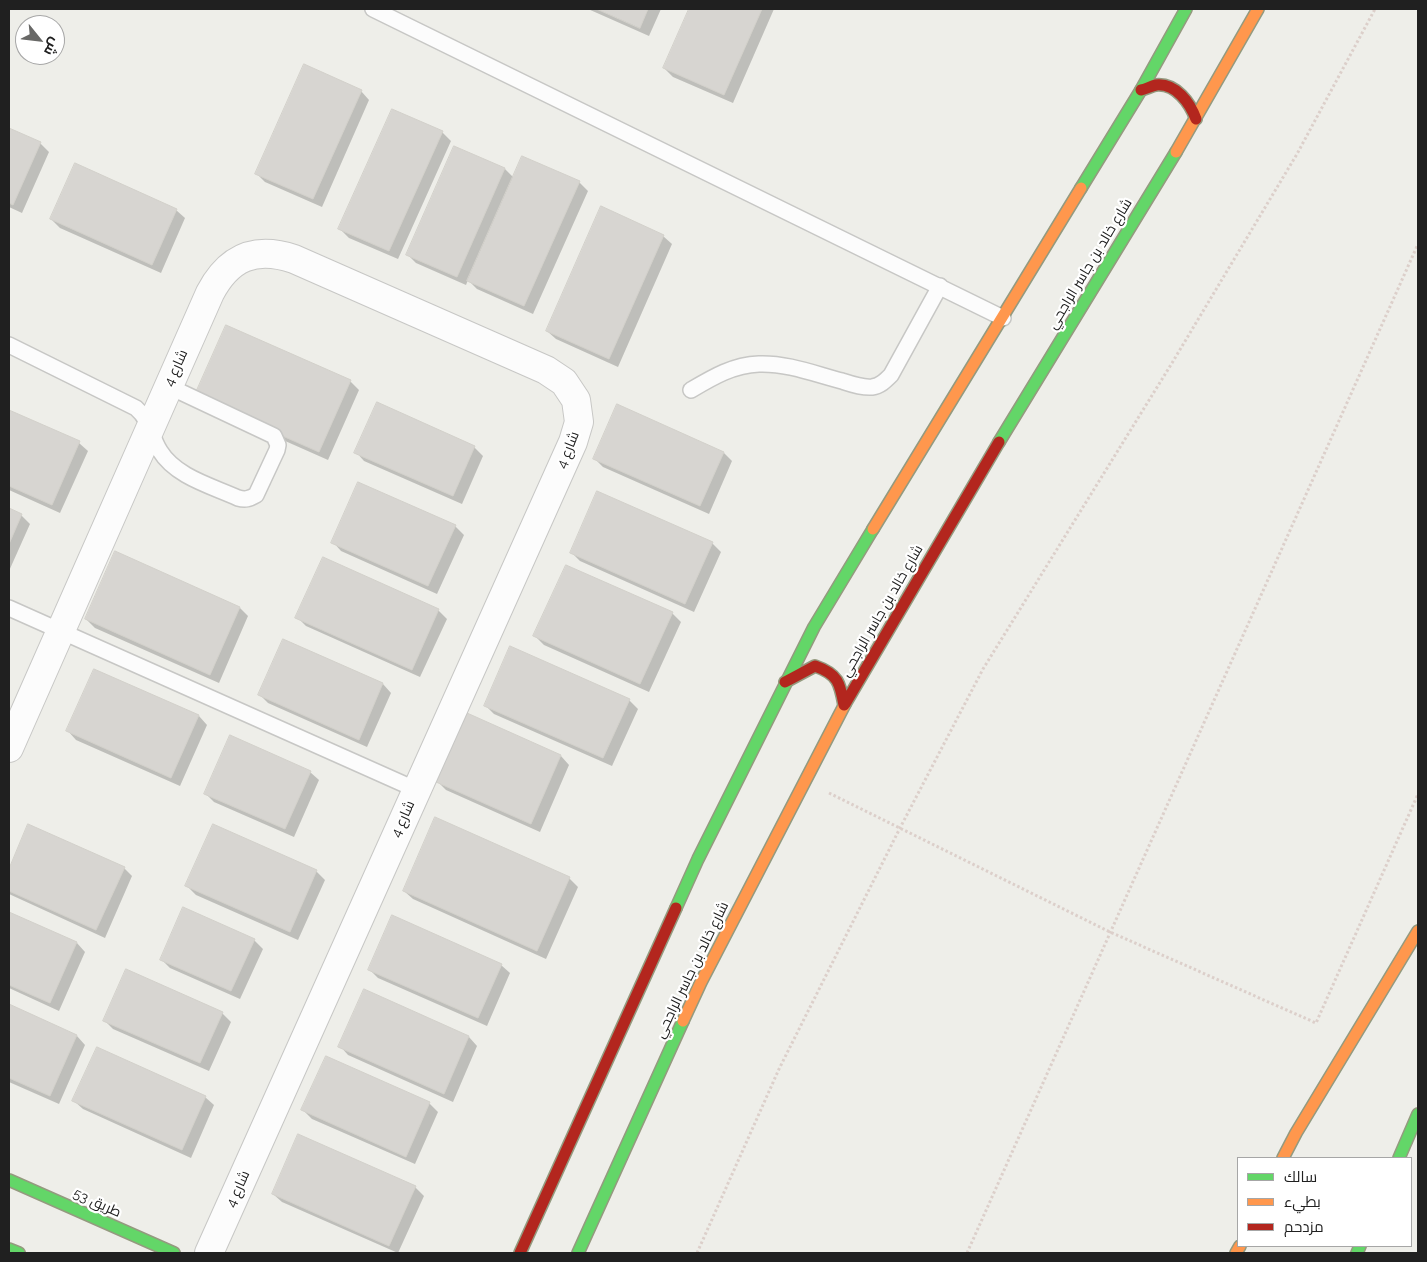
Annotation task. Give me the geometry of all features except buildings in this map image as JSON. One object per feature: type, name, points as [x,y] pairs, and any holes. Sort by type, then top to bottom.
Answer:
[{"type":"main road","points":[[520,1253],[698,859],[814,626],[1141,90],[1186,9]]},
{"type":"main road","name":"شارع خالد بن جاسر الراجحي","points":[[578,1253],[700,982],[844,705],[1004,434],[1196,119],[1258,9]]},
{"type":"main road","points":[[1141,90],[1156,85],[1172,88],[1186,99],[1196,119]]},
{"type":"main road","points":[[785,682],[815,666],[829,670],[840,682],[844,705]]},
{"type":"main road","points":[[1284,1157],[1296,1133],[1418,931]]},
{"type":"main road","points":[[1399,1157],[1418,1114]]},
{"type":"main road","name":"طريق 53","points":[[9,1180],[174,1253]]},
{"type":"main road","points":[[9,1249],[19,1253]]},
{"type":"street","name":"شارع 4","points":[[9,748],[168,386],[218,278],[230,266],[245,257],[261,253],[278,254],[294,259],[546,370],[564,382],[576,400],[579,422],[573,442],[209,1253]]},
{"type":"lane","points":[[373,9],[1003,318]]},
{"type":"lane","points":[[691,390],[728,370],[744,365],[760,364],[792,367],[863,387],[879,386],[890,375],[940,286]]},
{"type":"lane","points":[[9,345],[129,404],[142,414],[161,452],[169,463],[180,472],[238,498],[250,499],[256,495],[277,450],[278,445],[274,436],[168,386]]},
{"type":"lane","points":[[9,608],[417,790]]},
{"type":"path","points":[[697,1253],[779,1070],[900,828],[983,669],[1172,364],[1297,154],[1375,9]]},
{"type":"path","points":[[967,1253],[1418,244]]},
{"type":"path","points":[[805,782],[1110,932],[1316,1023],[1418,794]]},
{"type":"traffic: fast","points":[[1081,188],[1141,90],[1186,9]]},
{"type":"traffic: fast","points":[[999,442],[1176,152]]},
{"type":"traffic: fast","points":[[676,908],[698,859],[814,627],[873,529]]},
{"type":"traffic: fast","points":[[578,1253],[683,1021]]},
{"type":"traffic: fast","points":[[1399,1157],[1418,1114]]},
{"type":"traffic: fast","points":[[9,1180],[174,1253]]},
{"type":"traffic: fast","points":[[1357,1253],[1360,1247]]},
{"type":"traffic: fast","points":[[9,1249],[19,1253]]},
{"type":"traffic: slow","points":[[1176,152],[1258,9]]},
{"type":"traffic: slow","points":[[873,529],[1081,188]]},
{"type":"traffic: slow","points":[[683,1021],[701,982],[845,704]]},
{"type":"traffic: slow","points":[[1284,1157],[1296,1133],[1418,931]]},
{"type":"traffic: slow","points":[[1236,1253],[1239,1247]]},
{"type":"traffic: jam","points":[[1141,90],[1156,85],[1170,87],[1186,101],[1196,119]]},
{"type":"traffic: jam","points":[[845,704],[999,442]]},
{"type":"traffic: jam","points":[[785,682],[815,666],[823,669],[837,680],[844,705]]},
{"type":"traffic: jam","points":[[520,1253],[676,908]]}]
